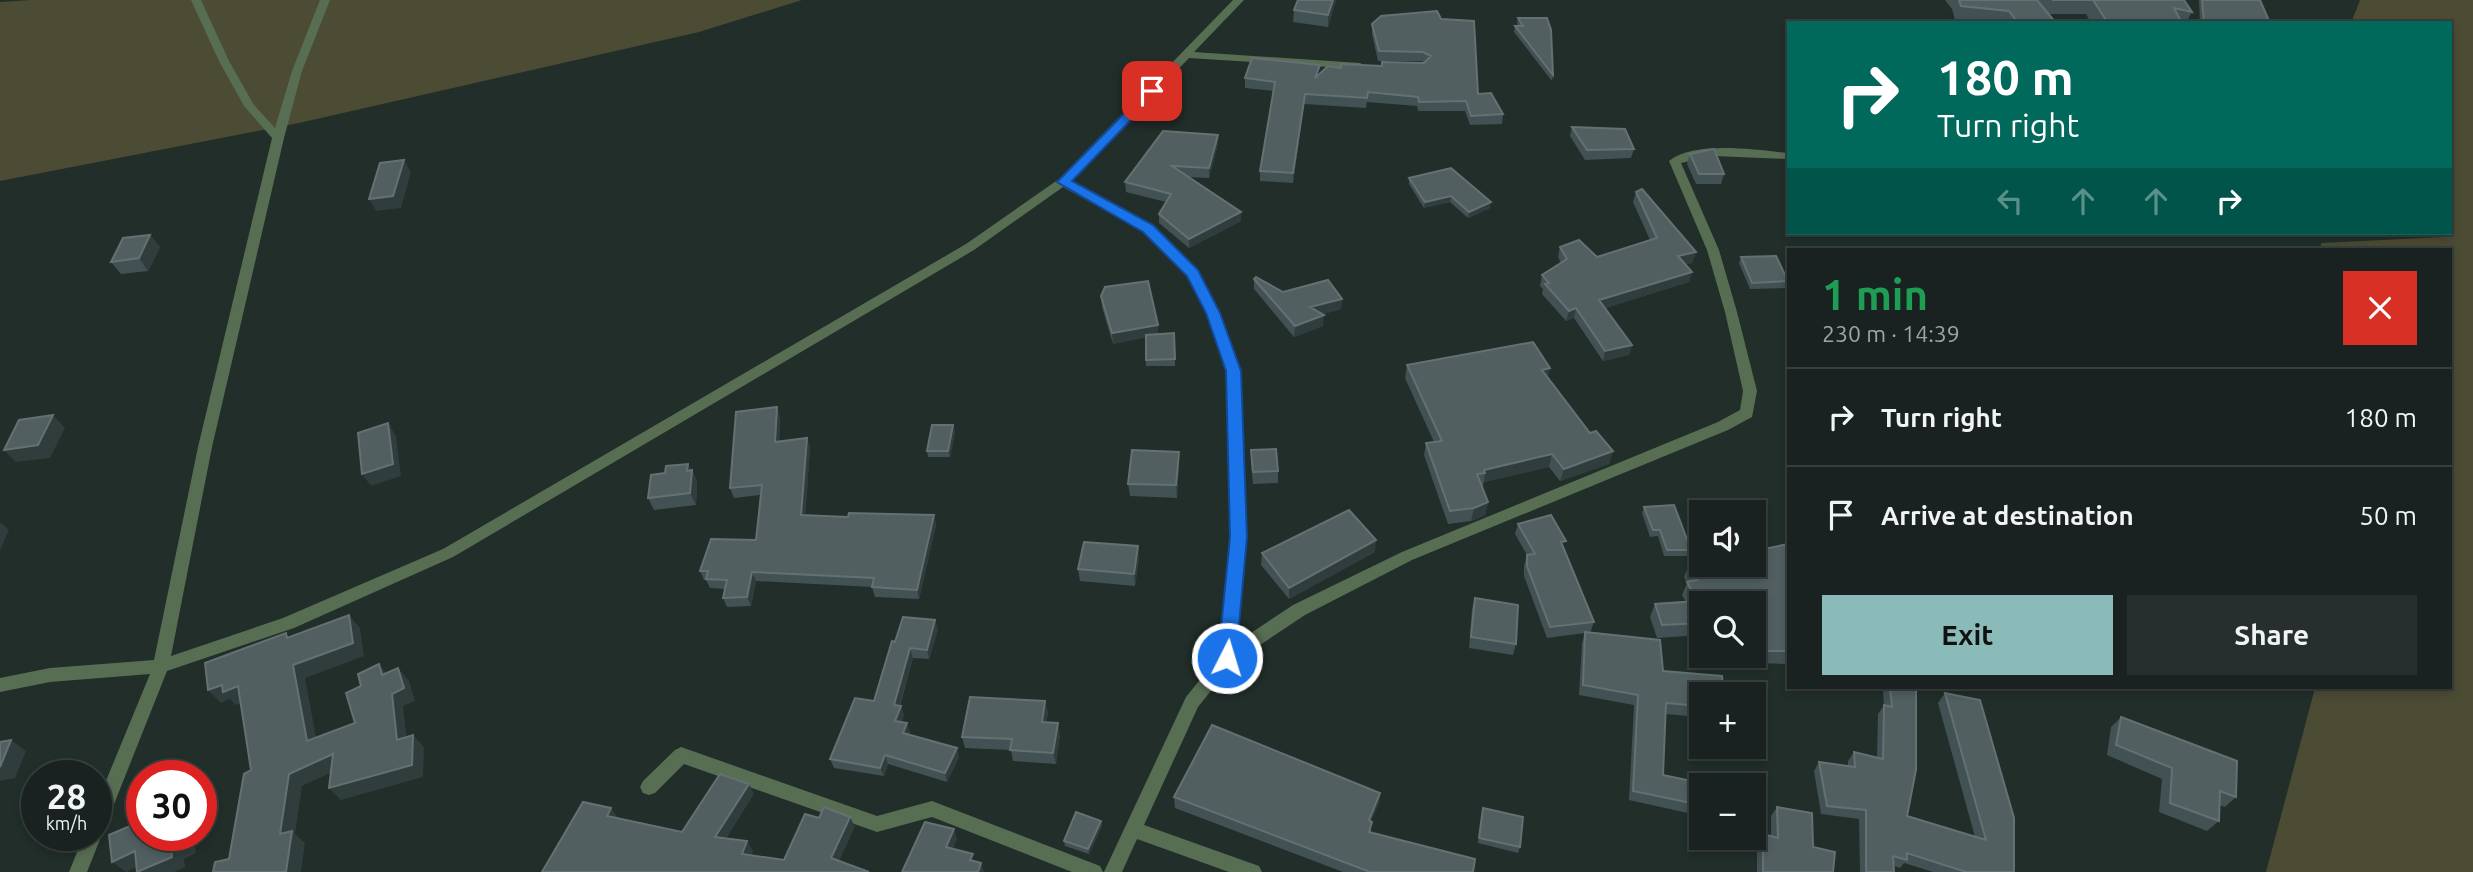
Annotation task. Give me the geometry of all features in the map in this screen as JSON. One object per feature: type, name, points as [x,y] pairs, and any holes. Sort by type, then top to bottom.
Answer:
[{"type":"street","points":[[195,0],[249,107],[278,138]]},
{"type":"street","points":[[112,787],[161,666],[205,447],[278,138],[297,71],[325,0]]},
{"type":"street","points":[[0,685],[50,675],[161,666],[288,623],[448,553],[970,247],[1063,182],[1239,0]]},
{"type":"street","points":[[1187,55],[1371,66]]},
{"type":"street","points":[[1113,872],[1135,830],[1192,702],[1227,658],[1298,610],[1407,556],[1710,431],[1747,413],[1750,391],[1731,312],[1713,250],[1675,161],[1685,155],[1708,153],[1787,156]]},
{"type":"street","points":[[1063,182],[1148,229],[1193,273],[1213,313],[1234,371],[1238,537],[1227,658]]},
{"type":"street","points":[[649,787],[681,755],[877,824],[932,809],[1094,872]]},
{"type":"street","points":[[1135,830],[1252,872]]},
{"type":"street","points":[[78,872],[87,851]]},
{"type":"shaded area","points":[[802,0],[699,32],[299,123],[0,181],[0,2]]},
{"type":"shaded area","points":[[2360,0],[2473,0],[2473,872],[2266,872],[2315,689],[2452,689],[2452,248],[2321,248],[2321,243],[2452,235],[2452,21],[2352,21]]},
{"type":"building","points":[[1298,0],[1333,0],[1328,15],[1294,10]]},
{"type":"building","points":[[1959,0],[2037,0],[2054,21],[2016,21],[2009,11],[1961,6]]},
{"type":"building","points":[[2093,0],[2184,0],[2192,12],[2174,8],[2181,21],[2106,20]]},
{"type":"building","points":[[2202,0],[2260,0],[2269,21],[2204,21]]},
{"type":"building","points":[[1437,11],[1441,19],[1474,21],[1478,94],[1491,93],[1503,114],[1471,116],[1466,101],[1419,102],[1418,97],[1368,92],[1367,98],[1305,94],[1293,173],[1260,171],[1275,82],[1245,78],[1252,58],[1320,65],[1315,78],[1328,66],[1341,68],[1341,64],[1382,66],[1382,62],[1424,63],[1431,56],[1423,52],[1379,51],[1372,24],[1381,16]]},
{"type":"building","points":[[1518,18],[1547,18],[1551,30],[1553,75],[1515,26],[1523,26]]},
{"type":"building","points":[[1572,127],[1625,129],[1634,149],[1587,150]]},
{"type":"building","points":[[1163,131],[1218,135],[1209,168],[1172,166],[1241,212],[1189,239],[1159,214],[1171,194],[1125,182]]},
{"type":"building","points":[[1714,149],[1724,174],[1699,174],[1690,154]]},
{"type":"building","points":[[404,160],[393,196],[369,199],[380,163]]},
{"type":"building","points":[[1451,168],[1491,202],[1469,212],[1451,196],[1425,202],[1409,178]]},
{"type":"building","points":[[1642,189],[1696,252],[1678,256],[1692,272],[1599,300],[1632,345],[1605,351],[1576,308],[1569,311],[1545,284],[1549,283],[1542,275],[1567,259],[1560,247],[1579,240],[1597,257],[1657,238],[1636,192]]},
{"type":"building","points":[[150,235],[139,258],[111,262],[123,238]]},
{"type":"building","points":[[1776,256],[1787,281],[1752,283],[1741,257]]},
{"type":"building","points":[[1256,277],[1283,292],[1328,280],[1342,299],[1310,307],[1324,315],[1295,326],[1254,279]]},
{"type":"building","points":[[1148,281],[1158,325],[1112,333],[1101,296],[1105,287]]},
{"type":"building","points":[[1174,333],[1175,359],[1146,360],[1146,335]]},
{"type":"building","points":[[1533,342],[1550,368],[1542,370],[1590,433],[1596,431],[1613,451],[1564,469],[1552,454],[1484,470],[1485,473],[1477,474],[1488,502],[1474,508],[1450,511],[1426,443],[1442,441],[1407,365]]},
{"type":"building","points":[[777,407],[775,442],[807,438],[801,515],[934,515],[917,590],[872,587],[874,578],[752,572],[747,597],[723,598],[727,580],[706,579],[708,571],[700,571],[711,539],[756,540],[762,485],[730,488],[736,412]]},
{"type":"building","points":[[53,415],[38,445],[4,450],[19,420]]},
{"type":"building","points":[[388,423],[393,464],[362,474],[358,433]]},
{"type":"building","points":[[932,425],[953,425],[948,451],[927,451]]},
{"type":"building","points":[[1276,449],[1278,471],[1253,472],[1251,450]]},
{"type":"building","points":[[1132,450],[1179,452],[1176,485],[1128,484]]},
{"type":"building","points":[[688,464],[687,471],[692,470],[690,493],[648,498],[651,475],[665,473],[666,466]]},
{"type":"building","points":[[1674,505],[1689,550],[1667,550],[1660,530],[1653,530],[1644,507]]},
{"type":"building","points":[[1349,510],[1376,540],[1289,588],[1262,553]]},
{"type":"building","points":[[1551,515],[1566,541],[1561,542],[1594,622],[1550,627],[1527,566],[1527,555],[1535,554],[1518,524]]},
{"type":"building","points":[[1084,542],[1138,546],[1134,574],[1078,569]]},
{"type":"building","points":[[1787,544],[1787,651],[1766,651],[1766,591],[1692,591],[1687,582],[1697,580],[1696,577],[1766,577],[1766,549]]},
{"type":"building","points":[[1475,598],[1518,605],[1516,644],[1471,637]]},
{"type":"building","points":[[1689,602],[1689,624],[1662,625],[1655,604]]},
{"type":"building","points":[[349,615],[353,643],[293,665],[307,741],[355,723],[346,693],[361,686],[358,674],[379,664],[382,675],[398,668],[404,688],[392,694],[397,740],[413,735],[412,765],[329,788],[333,754],[289,774],[280,834],[292,831],[286,872],[213,872],[215,862],[229,859],[244,774],[251,770],[238,686],[223,692],[222,685],[208,690],[205,663],[286,633],[287,638]]},
{"type":"building","points":[[903,617],[935,620],[927,650],[910,648],[894,705],[901,706],[895,721],[907,723],[903,733],[957,748],[945,773],[885,755],[880,768],[830,759],[855,698],[874,701],[892,641],[895,642]]},
{"type":"building","points":[[1585,632],[1660,640],[1663,671],[1722,676],[1723,682],[1689,682],[1689,705],[1666,703],[1663,775],[1689,780],[1689,803],[1633,791],[1638,695],[1583,685]]},
{"type":"building","points":[[1890,689],[1916,689],[1916,770],[1907,816],[1986,840],[1945,693],[1980,700],[2014,818],[2014,872],[1966,872],[1907,853],[1907,860],[1893,856],[1894,872],[1866,872],[1866,810],[1827,806],[1819,762],[1855,767],[1854,752],[1883,759],[1884,705],[1892,707]]},
{"type":"building","points":[[970,697],[1045,701],[1042,722],[1058,723],[1053,753],[1010,750],[1012,739],[962,737]]},
{"type":"building","points":[[2121,717],[2237,761],[2236,797],[2220,791],[2219,821],[2170,803],[2172,768],[2116,745]]},
{"type":"building","points":[[1212,725],[1380,793],[1369,820],[1372,822],[1369,832],[1475,859],[1473,872],[1370,872],[1174,797]]},
{"type":"building","points":[[11,740],[0,767],[0,742]]},
{"type":"building","points":[[720,774],[749,784],[715,837],[747,841],[742,854],[784,860],[805,814],[819,818],[824,807],[850,817],[831,858],[869,872],[542,872],[583,802],[611,808],[607,816],[682,832]]},
{"type":"building","points":[[1777,807],[1812,813],[1813,847],[1835,852],[1833,872],[1763,872],[1766,835],[1778,838]]},
{"type":"building","points":[[1483,808],[1523,817],[1520,847],[1479,838]]},
{"type":"building","points":[[1076,812],[1101,821],[1088,849],[1064,841]]},
{"type":"building","points":[[925,822],[954,829],[946,847],[973,854],[970,860],[981,863],[978,872],[902,872]]},
{"type":"building","points":[[126,828],[126,851],[135,851],[112,862],[112,834]]},
{"type":"building","points":[[135,851],[171,851],[172,857],[137,872]]},
{"type":"route","points":[[1152,91],[1063,182],[1148,229],[1193,273],[1213,313],[1234,371],[1238,447],[1238,537],[1227,658]]}]
